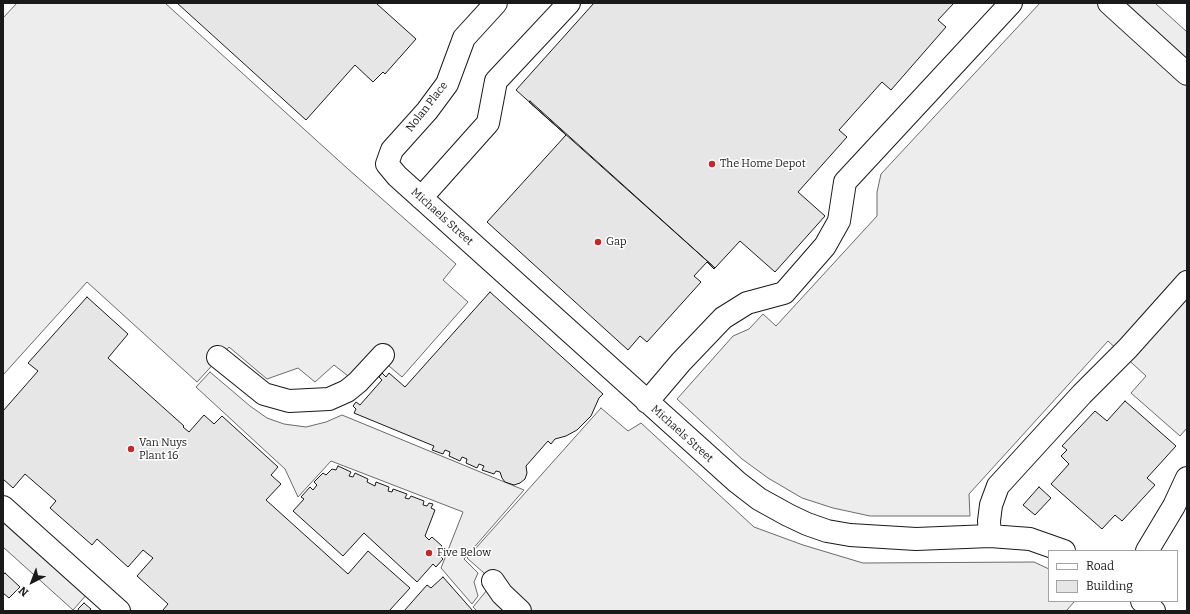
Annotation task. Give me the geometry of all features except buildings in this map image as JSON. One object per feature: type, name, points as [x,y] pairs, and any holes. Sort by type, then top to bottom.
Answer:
[{"type":"street","name":"Nolan Place","points":[[392,150],[427,111],[447,84],[464,38],[496,3]]},
{"type":"street","points":[[421,198],[488,123],[496,81],[569,3]]},
{"type":"street","points":[[647,402],[681,362],[723,318],[746,303],[784,293],[825,246],[839,221],[845,182],[1010,3]]},
{"type":"street","points":[[1109,3],[1187,74]]},
{"type":"street","name":"Michaels Street","points":[[392,150],[387,164],[397,176],[647,402],[737,482],[759,498],[806,524],[827,531],[850,535],[916,538],[990,536],[1030,540],[1061,550]]},
{"type":"street","points":[[990,536],[989,521],[991,505],[998,486],[1082,394],[1128,348],[1187,282]]},
{"type":"street","points":[[218,357],[264,394],[289,401],[329,399],[347,391],[358,382],[383,355]]},
{"type":"street","points":[[1148,550],[1185,486]]},
{"type":"street","points":[[3,507],[119,611]]},
{"type":"street","points":[[494,581],[502,594],[520,611]]},
{"type":"street","points":[[1143,602],[1154,611]]},
{"type":"shaded area","points":[[17,3],[165,3],[348,169],[456,264],[443,280],[468,302],[402,377],[383,361],[352,379],[334,365],[315,382],[298,368],[267,379],[229,347],[197,382],[87,282],[3,375],[3,18]]},
{"type":"shaded area","points":[[1040,3],[1155,3],[1187,32],[1187,428],[1180,436],[1131,393],[1146,376],[1108,341],[969,494],[970,516],[870,516],[833,508],[802,498],[768,478],[742,459],[677,399],[733,336],[749,329],[763,314],[776,326],[877,216],[877,192],[881,174]]},
{"type":"shaded area","points":[[210,372],[250,406],[267,418],[284,424],[306,427],[326,422],[342,415],[524,490],[464,559],[478,573],[474,582],[478,596],[472,604],[441,568],[463,512],[331,461],[298,497],[285,469],[196,387]]},
{"type":"shaded area","points":[[601,408],[628,431],[641,423],[754,527],[803,545],[863,563],[1034,562],[1048,569],[1048,602],[1074,602],[1066,611],[477,611],[473,607],[487,590],[484,573],[467,558]]},
{"type":"shaded area","points":[[3,515],[89,592],[73,610],[3,547]]},
{"type":"place","name":"The Home Depot","points":[[712,164]]},
{"type":"place","name":"Gap","points":[[598,242]]},
{"type":"place","name":"Van Nuys Plant 16","points":[[131,449]]},
{"type":"place","name":"Five Below","points":[[429,553]]}]
